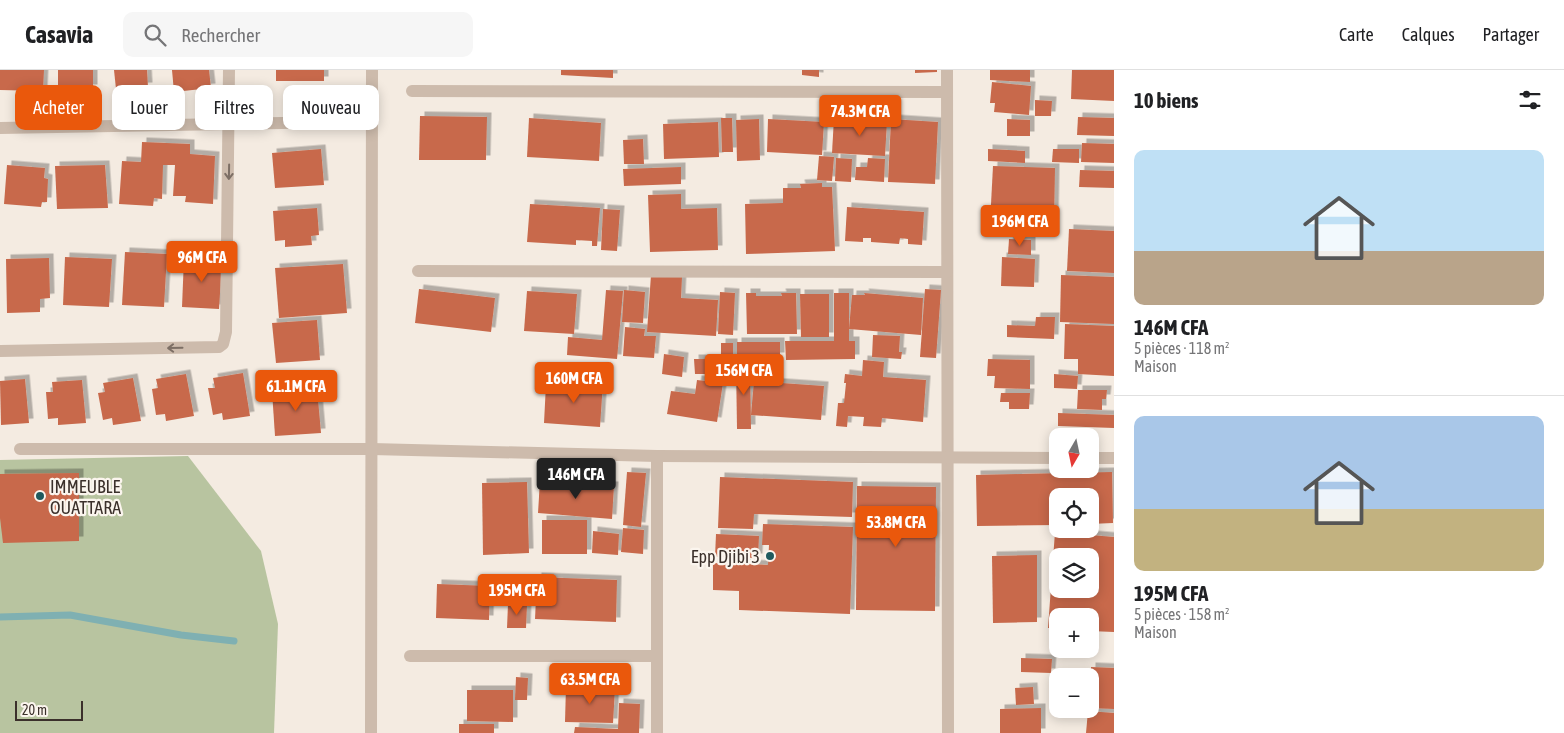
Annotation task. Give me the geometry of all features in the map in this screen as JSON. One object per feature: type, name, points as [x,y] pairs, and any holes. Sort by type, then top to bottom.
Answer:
[{"type":"street","points":[[229,70],[229,85]]},
{"type":"street","points":[[372,70],[372,85]]},
{"type":"street","points":[[947,70],[948,733]]},
{"type":"street","points":[[412,91],[947,92]]},
{"type":"street","points":[[0,128],[195,125]]},
{"type":"street","points":[[0,351],[219,347],[223,344],[226,332],[229,130]]},
{"type":"street","points":[[371,733],[372,130]]},
{"type":"street","points":[[418,271],[947,272]]},
{"type":"street","points":[[20,448],[372,448],[657,456],[1049,458]]},
{"type":"street","points":[[657,456],[657,733]]},
{"type":"street","points":[[1099,458],[1114,458]]},
{"type":"street","points":[[410,656],[656,656]]},
{"type":"green space","points":[[188,456],[261,551],[278,624],[274,733],[0,733],[0,460]]},
{"type":"building","points":[[0,70],[44,70],[43,85],[15,85],[15,90],[0,90]]},
{"type":"building","points":[[58,70],[93,70],[93,85],[58,85]]},
{"type":"building","points":[[114,70],[147,70],[148,85],[116,85]]},
{"type":"building","points":[[172,70],[209,70],[211,85],[195,85],[195,90],[185,91],[185,85],[173,85]]},
{"type":"building","points":[[276,70],[324,70],[324,81],[276,81]]},
{"type":"building","points":[[561,70],[613,70],[613,78],[561,75]]},
{"type":"building","points":[[802,70],[819,70],[819,77],[802,75]]},
{"type":"building","points":[[915,70],[937,70],[937,72],[915,73]]},
{"type":"building","points":[[990,70],[1030,70],[1030,82],[990,80]]},
{"type":"building","points":[[1072,70],[1114,70],[1114,101],[1071,99]]},
{"type":"building","points":[[992,82],[1031,86],[1029,115],[994,112],[995,103],[990,103]]},
{"type":"building","points":[[1035,100],[1052,101],[1051,116],[1035,116]]},
{"type":"building","points":[[420,116],[487,117],[486,160],[419,160]]},
{"type":"building","points":[[1078,117],[1114,118],[1114,136],[1077,135]]},
{"type":"building","points":[[529,118],[601,123],[599,161],[527,157]]},
{"type":"building","points":[[721,118],[732,118],[733,152],[722,152]]},
{"type":"building","points":[[834,118],[887,121],[885,156],[832,153]]},
{"type":"building","points":[[759,119],[760,160],[737,161],[736,120]]},
{"type":"building","points":[[768,119],[824,122],[822,155],[767,152]]},
{"type":"building","points":[[891,119],[938,122],[935,184],[888,182]]},
{"type":"building","points":[[1007,119],[1030,120],[1030,136],[1007,136]]},
{"type":"building","points":[[718,122],[719,157],[664,159],[663,124]]},
{"type":"building","points":[[643,139],[644,164],[624,164],[623,140]]},
{"type":"building","points":[[142,142],[190,144],[190,154],[215,156],[213,204],[185,202],[186,196],[173,196],[175,165],[163,165],[162,199],[154,198],[153,206],[119,204],[122,161],[141,162]]},
{"type":"building","points":[[1082,143],[1114,144],[1114,163],[1081,162]]},
{"type":"building","points":[[321,149],[324,185],[275,188],[272,153]]},
{"type":"building","points":[[988,149],[1025,151],[1025,163],[988,161]]},
{"type":"building","points":[[1053,149],[1079,149],[1079,163],[1052,162]]},
{"type":"building","points":[[819,156],[834,157],[832,181],[817,180]]},
{"type":"building","points":[[836,158],[852,159],[851,182],[835,181]]},
{"type":"building","points":[[868,158],[885,159],[884,182],[855,180],[856,167],[867,167]]},
{"type":"building","points":[[7,165],[45,168],[44,178],[48,179],[47,202],[42,202],[41,207],[4,204]]},
{"type":"building","points":[[105,165],[108,208],[57,209],[55,166]]},
{"type":"building","points":[[993,166],[1055,168],[1054,225],[990,223]]},
{"type":"building","points":[[681,167],[681,184],[624,186],[623,169]]},
{"type":"building","points":[[1080,170],[1114,171],[1114,188],[1079,187]]},
{"type":"building","points":[[822,183],[822,187],[832,187],[835,251],[746,254],[745,204],[783,203],[783,188],[801,188],[800,184]]},
{"type":"building","points":[[681,194],[681,209],[717,208],[718,250],[650,252],[648,195]]},
{"type":"building","points":[[530,204],[600,208],[597,246],[592,246],[592,241],[576,240],[576,245],[527,242]]},
{"type":"building","points":[[847,207],[924,212],[922,245],[908,244],[908,239],[900,238],[899,244],[871,242],[871,238],[863,238],[863,242],[845,241]]},
{"type":"building","points":[[317,208],[319,235],[311,236],[312,245],[285,247],[285,240],[275,241],[273,211]]},
{"type":"building","points":[[603,209],[620,210],[617,251],[601,250]]},
{"type":"building","points":[[1069,229],[1114,231],[1114,273],[1067,271]]},
{"type":"building","points":[[1009,239],[1031,240],[1031,255],[1008,254]]},
{"type":"building","points":[[125,252],[167,254],[164,307],[122,305]]},
{"type":"building","points":[[65,257],[112,259],[109,307],[63,305]]},
{"type":"building","points":[[1002,257],[1035,259],[1034,287],[1001,286]]},
{"type":"building","points":[[49,258],[50,298],[40,299],[40,312],[7,313],[6,259]]},
{"type":"building","points":[[184,258],[222,260],[219,309],[182,307]]},
{"type":"building","points":[[343,264],[347,313],[279,318],[275,268]]},
{"type":"building","points":[[651,275],[682,277],[681,298],[718,300],[716,336],[647,332]]},
{"type":"building","points":[[1061,275],[1114,277],[1114,324],[1060,322]]},
{"type":"building","points":[[419,289],[495,298],[491,332],[415,323]]},
{"type":"building","points":[[925,289],[941,290],[936,358],[920,357]]},
{"type":"building","points":[[606,290],[623,291],[617,359],[567,355],[568,337],[602,340]]},
{"type":"building","points":[[624,290],[645,292],[643,323],[622,322]]},
{"type":"building","points":[[527,291],[577,294],[574,334],[524,331]]},
{"type":"building","points":[[720,292],[735,293],[733,335],[718,334]]},
{"type":"building","points":[[746,293],[756,293],[756,296],[782,296],[781,293],[796,293],[797,334],[747,334]]},
{"type":"building","points":[[834,293],[849,293],[849,341],[855,341],[855,359],[786,360],[785,341],[834,341]]},
{"type":"building","points":[[864,293],[923,298],[921,335],[849,329],[852,295],[865,295]]},
{"type":"building","points":[[800,294],[829,294],[829,337],[801,337]]},
{"type":"building","points":[[1036,317],[1055,317],[1054,339],[1007,337],[1007,325],[1035,326]]},
{"type":"building","points":[[317,320],[320,360],[276,363],[272,323]]},
{"type":"building","points":[[1065,324],[1114,326],[1114,376],[1078,374],[1078,359],[1064,359]]},
{"type":"building","points":[[625,327],[645,329],[644,336],[656,336],[654,358],[623,356]]},
{"type":"building","points":[[873,335],[900,336],[899,352],[902,352],[901,359],[872,357]]},
{"type":"building","points":[[737,342],[780,342],[780,357],[737,358]]},
{"type":"building","points":[[721,343],[733,343],[733,374],[695,374],[694,359],[721,359]]},
{"type":"building","points":[[664,354],[684,357],[682,377],[662,374]]},
{"type":"building","points":[[988,359],[1030,360],[1030,389],[994,388],[995,376],[987,376]]},
{"type":"building","points":[[863,360],[884,362],[883,377],[926,380],[923,422],[882,418],[881,427],[863,426],[864,417],[848,416],[847,427],[836,426],[838,403],[844,403],[845,374],[862,376]]},
{"type":"building","points":[[736,364],[750,364],[751,429],[737,429]]},
{"type":"building","points":[[243,373],[250,416],[223,420],[222,413],[213,415],[208,388],[215,388],[213,378]]},
{"type":"building","points":[[186,374],[194,416],[166,421],[165,414],[156,415],[152,389],[158,388],[156,379]]},
{"type":"building","points":[[1054,374],[1078,376],[1077,389],[1054,388]]},
{"type":"building","points":[[133,378],[141,421],[113,425],[112,418],[103,420],[98,393],[105,392],[103,383]]},
{"type":"building","points":[[25,379],[29,423],[1,425],[0,381]]},
{"type":"building","points":[[82,380],[86,423],[58,425],[58,418],[48,419],[46,392],[53,392],[52,382]]},
{"type":"building","points":[[565,380],[603,382],[600,427],[544,423],[546,384],[564,385]]},
{"type":"building","points":[[697,380],[723,383],[717,422],[667,414],[671,391],[695,394]]},
{"type":"building","points":[[754,381],[824,386],[821,420],[751,415]]},
{"type":"building","points":[[317,388],[321,433],[275,436],[272,391]]},
{"type":"building","points":[[1078,390],[1107,390],[1106,399],[1102,399],[1102,410],[1077,409]]},
{"type":"building","points":[[1001,393],[1030,393],[1029,409],[1009,409],[1009,402],[1000,402]]},
{"type":"building","points":[[1058,413],[1114,415],[1114,428],[1058,426]]},
{"type":"building","points":[[627,472],[646,473],[641,527],[623,525]]},
{"type":"building","points":[[1099,472],[1112,472],[1113,523],[1099,524],[1099,488],[1049,488],[1049,525],[977,526],[976,475],[1049,473],[1049,478],[1099,478]]},
{"type":"building","name":"IMMEUBLE OUATTARA","points":[[79,473],[79,541],[3,543],[0,518],[0,474]]},
{"type":"building","points":[[720,477],[853,482],[852,517],[754,514],[753,529],[718,528]]},
{"type":"building","points":[[540,480],[614,486],[612,519],[538,513]]},
{"type":"building","points":[[527,482],[529,553],[483,555],[482,483]]},
{"type":"building","points":[[857,486],[936,487],[935,611],[856,610]]},
{"type":"building","points":[[542,520],[587,520],[587,554],[542,554]]},
{"type":"building","points":[[763,524],[853,527],[850,614],[739,610],[739,591],[713,590],[713,563],[768,565],[769,545],[762,545]]},
{"type":"building","points":[[623,528],[644,530],[643,554],[621,552]]},
{"type":"building","points":[[593,531],[619,534],[618,555],[592,553]]},
{"type":"building","points":[[716,534],[759,536],[758,558],[715,557]]},
{"type":"building","points":[[1099,536],[1114,537],[1114,632],[1099,631],[1099,608],[1049,608],[1050,598],[1099,598],[1099,548],[1054,548],[1055,538],[1099,538]]},
{"type":"building","points":[[1037,555],[1037,622],[993,623],[992,556]]},
{"type":"building","points":[[537,577],[617,580],[616,622],[535,619]]},
{"type":"building","points":[[437,584],[490,586],[489,620],[436,618]]},
{"type":"building","points":[[508,604],[527,605],[526,628],[507,628]]},
{"type":"building","points":[[1021,658],[1052,659],[1049,673],[1021,672]]},
{"type":"building","points":[[1091,667],[1114,668],[1114,709],[1099,708],[1099,668]]},
{"type":"building","points":[[516,677],[528,678],[527,700],[515,700]]},
{"type":"building","points":[[566,686],[615,688],[613,723],[565,722]]},
{"type":"building","points":[[1033,687],[1034,704],[1016,705],[1015,688]]},
{"type":"building","points":[[467,690],[513,690],[513,722],[467,721]]},
{"type":"building","points":[[619,703],[640,704],[639,733],[574,733],[575,727],[618,729]]},
{"type":"building","points":[[1041,708],[1041,733],[1000,733],[1000,709]]},
{"type":"building","points":[[1099,712],[1114,713],[1114,733],[1086,733],[1087,718],[1099,718]]},
{"type":"building","points":[[459,724],[494,724],[494,733],[459,733]]},
{"type":"waterway","points":[[0,617],[70,615],[181,635],[234,641]]},
{"type":"place","name":"IMMEUBLE OUATTARA","points":[[40,496]]},
{"type":"place","name":"Epp Djibi 3","points":[[770,556]]}]
